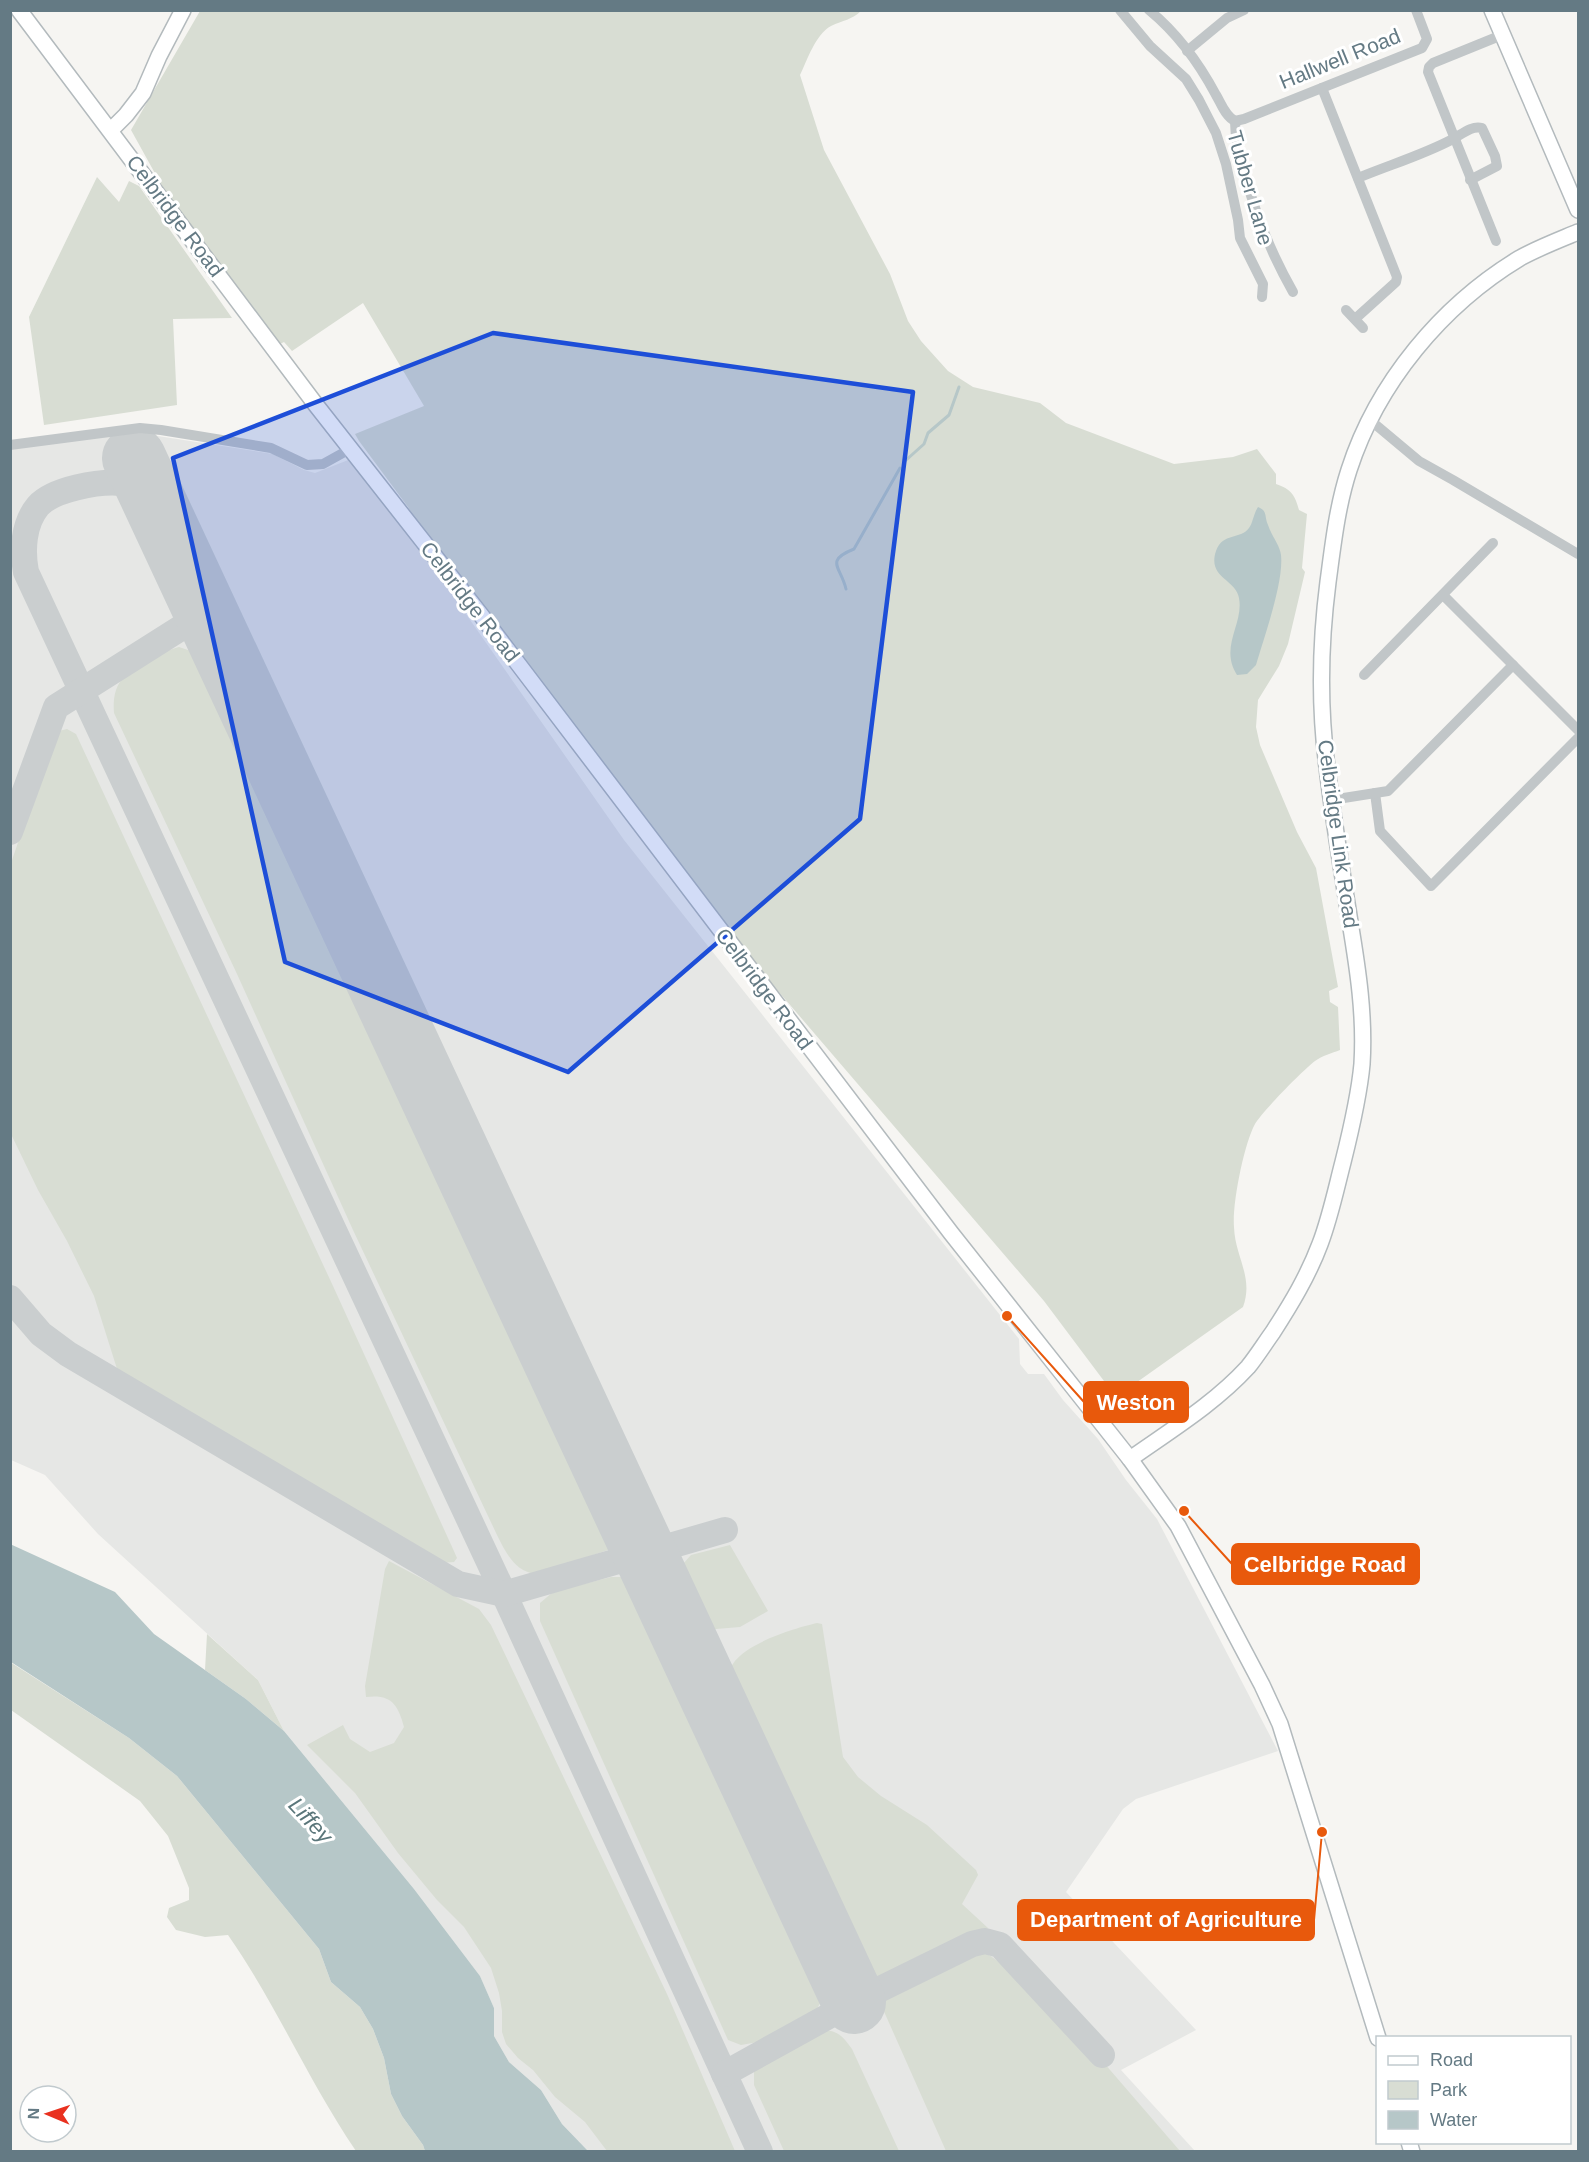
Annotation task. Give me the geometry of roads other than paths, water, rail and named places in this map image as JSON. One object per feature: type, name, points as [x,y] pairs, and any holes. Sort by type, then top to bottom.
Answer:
[{"type":"main road","name":"Celbridge Road","points":[[19,10],[350,448],[481,615],[1000,1297],[1130,1459],[1178,1526],[1262,1685],[1280,1724],[1376,2036]]},
{"type":"main road","points":[[111,130],[126,116],[143,93],[183,10]]},
{"type":"main road","points":[[1492,10],[1578,210]]},
{"type":"main road","name":"Celbridge Link Road","points":[[1130,1459],[1202,1409],[1250,1364],[1289,1308],[1320,1244],[1353,1120],[1361,1069],[1362,1014],[1358,970],[1331,800],[1322,697],[1326,599],[1341,498],[1350,468],[1370,420],[1399,370],[1452,310],[1518,260],[1535,250],[1578,232]]},
{"type":"street","name":"Tubber Lane","points":[[1120,10],[1150,46],[1185,79],[1216,133],[1226,164],[1240,238],[1263,284],[1262,297]]},
{"type":"street","points":[[1149,10],[1166,25],[1204,72],[1227,115],[1235,121],[1235,139],[1251,199],[1274,258],[1293,292]]},
{"type":"street","points":[[1187,51],[1227,18],[1244,10]]},
{"type":"street","name":"Hallwell Road","points":[[1235,121],[1422,48],[1427,39],[1416,10]]},
{"type":"street","points":[[1496,241],[1428,72],[1433,63],[1502,35]]},
{"type":"street","points":[[1322,88],[1397,277],[1396,282],[1355,320]]},
{"type":"street","points":[[1358,178],[1480,127],[1497,163],[1496,168],[1470,180]]},
{"type":"street","points":[[1346,310],[1363,328]]},
{"type":"street","points":[[1370,420],[1431,470],[1453,480],[1578,554]]},
{"type":"street","points":[[10,445],[140,428],[272,448],[307,465],[323,464],[350,448]]},
{"type":"street","points":[[1364,675],[1493,543]]},
{"type":"street","points":[[1443,595],[1578,730]]},
{"type":"street","points":[[1331,800],[1388,791],[1513,665]]},
{"type":"street","points":[[1375,794],[1380,831],[1431,886],[1578,738]]},
{"type":"water","points":[[1258,507],[1265,512],[1269,529],[1280,551],[1281,566],[1273,610],[1256,665],[1247,674],[1237,675],[1230,655],[1240,608],[1239,598],[1233,586],[1215,567],[1214,560],[1216,551],[1223,541],[1249,528]]},
{"type":"water","name":"Liffey","points":[[10,1544],[115,1592],[154,1634],[246,1699],[284,1731],[414,1889],[480,1976],[494,2008],[494,2036],[509,2062],[541,2090],[562,2124],[588,2151],[425,2151],[402,2116],[391,2094],[384,2058],[373,2029],[360,2007],[331,1982],[319,1949],[177,1776],[129,1738],[11,1662]]},
{"type":"waterway","points":[[905,461],[924,444],[928,433],[949,415],[959,387]]},
{"type":"waterway","points":[[846,589],[837,561],[839,557],[854,549],[900,468]]},
{"type":"place","name":"Weston","points":[[1007,1316]]},
{"type":"place","name":"Celbridge Road","points":[[1184,1511]]},
{"type":"place","name":"Department of Agriculture","points":[[1322,1832]]}]
